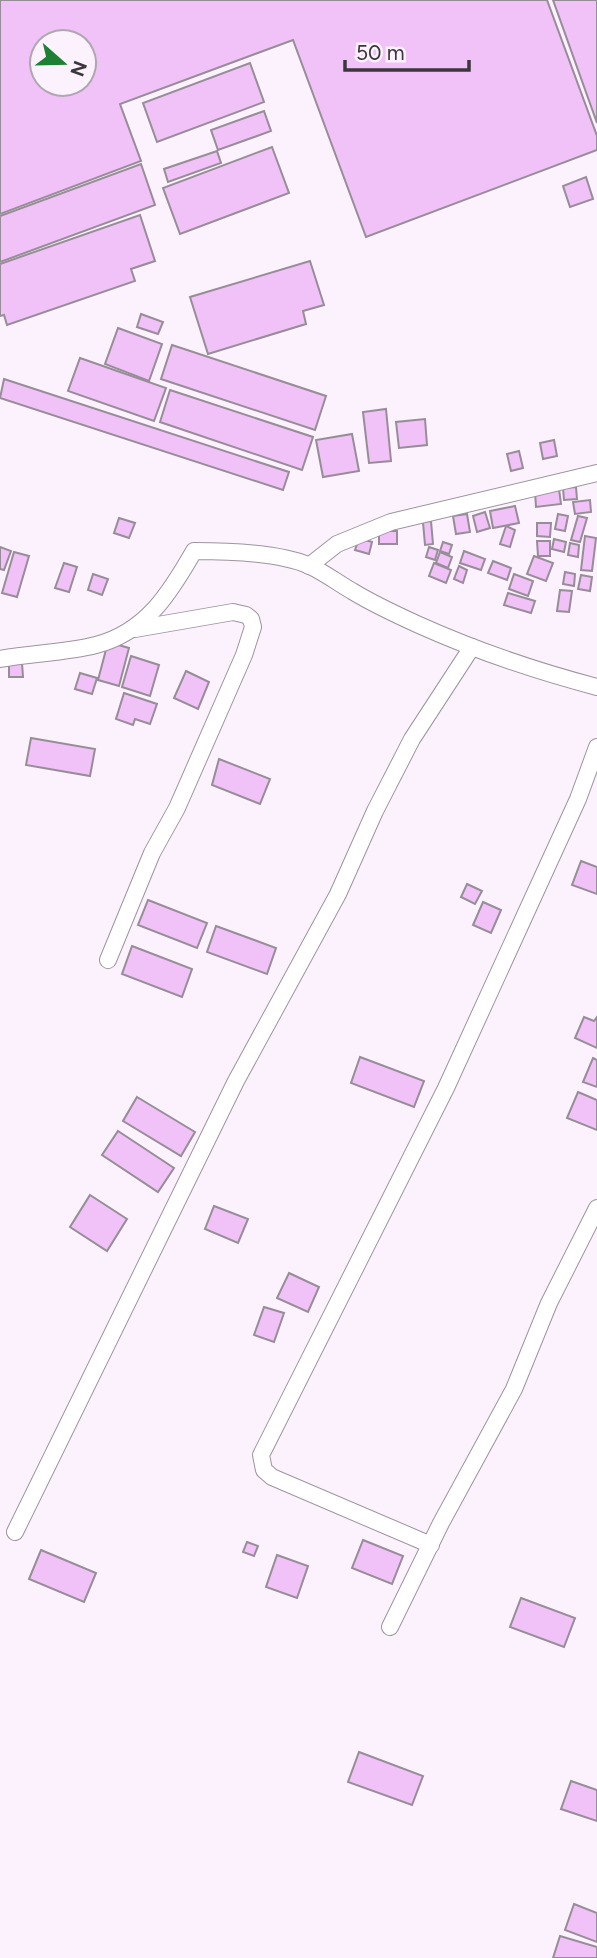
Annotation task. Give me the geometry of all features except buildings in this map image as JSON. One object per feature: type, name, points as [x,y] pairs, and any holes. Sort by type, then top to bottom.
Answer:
[{"type":"street","points":[[309,566],[337,544],[391,522],[597,473]]},
{"type":"street","points":[[135,629],[162,604],[194,551],[269,556],[309,566],[417,624],[472,647],[597,687]]},
{"type":"street","points":[[0,659],[97,645],[135,629],[233,612],[251,619],[253,627],[244,655],[177,808],[152,853],[108,960]]},
{"type":"street","points":[[15,1532],[236,1081],[338,894],[375,811],[412,739],[472,647]]},
{"type":"street","points":[[430,1545],[272,1477],[264,1470],[261,1455],[446,1088],[578,799],[597,747]]},
{"type":"street","points":[[390,1627],[430,1545],[514,1389],[549,1303],[597,1208]]}]
